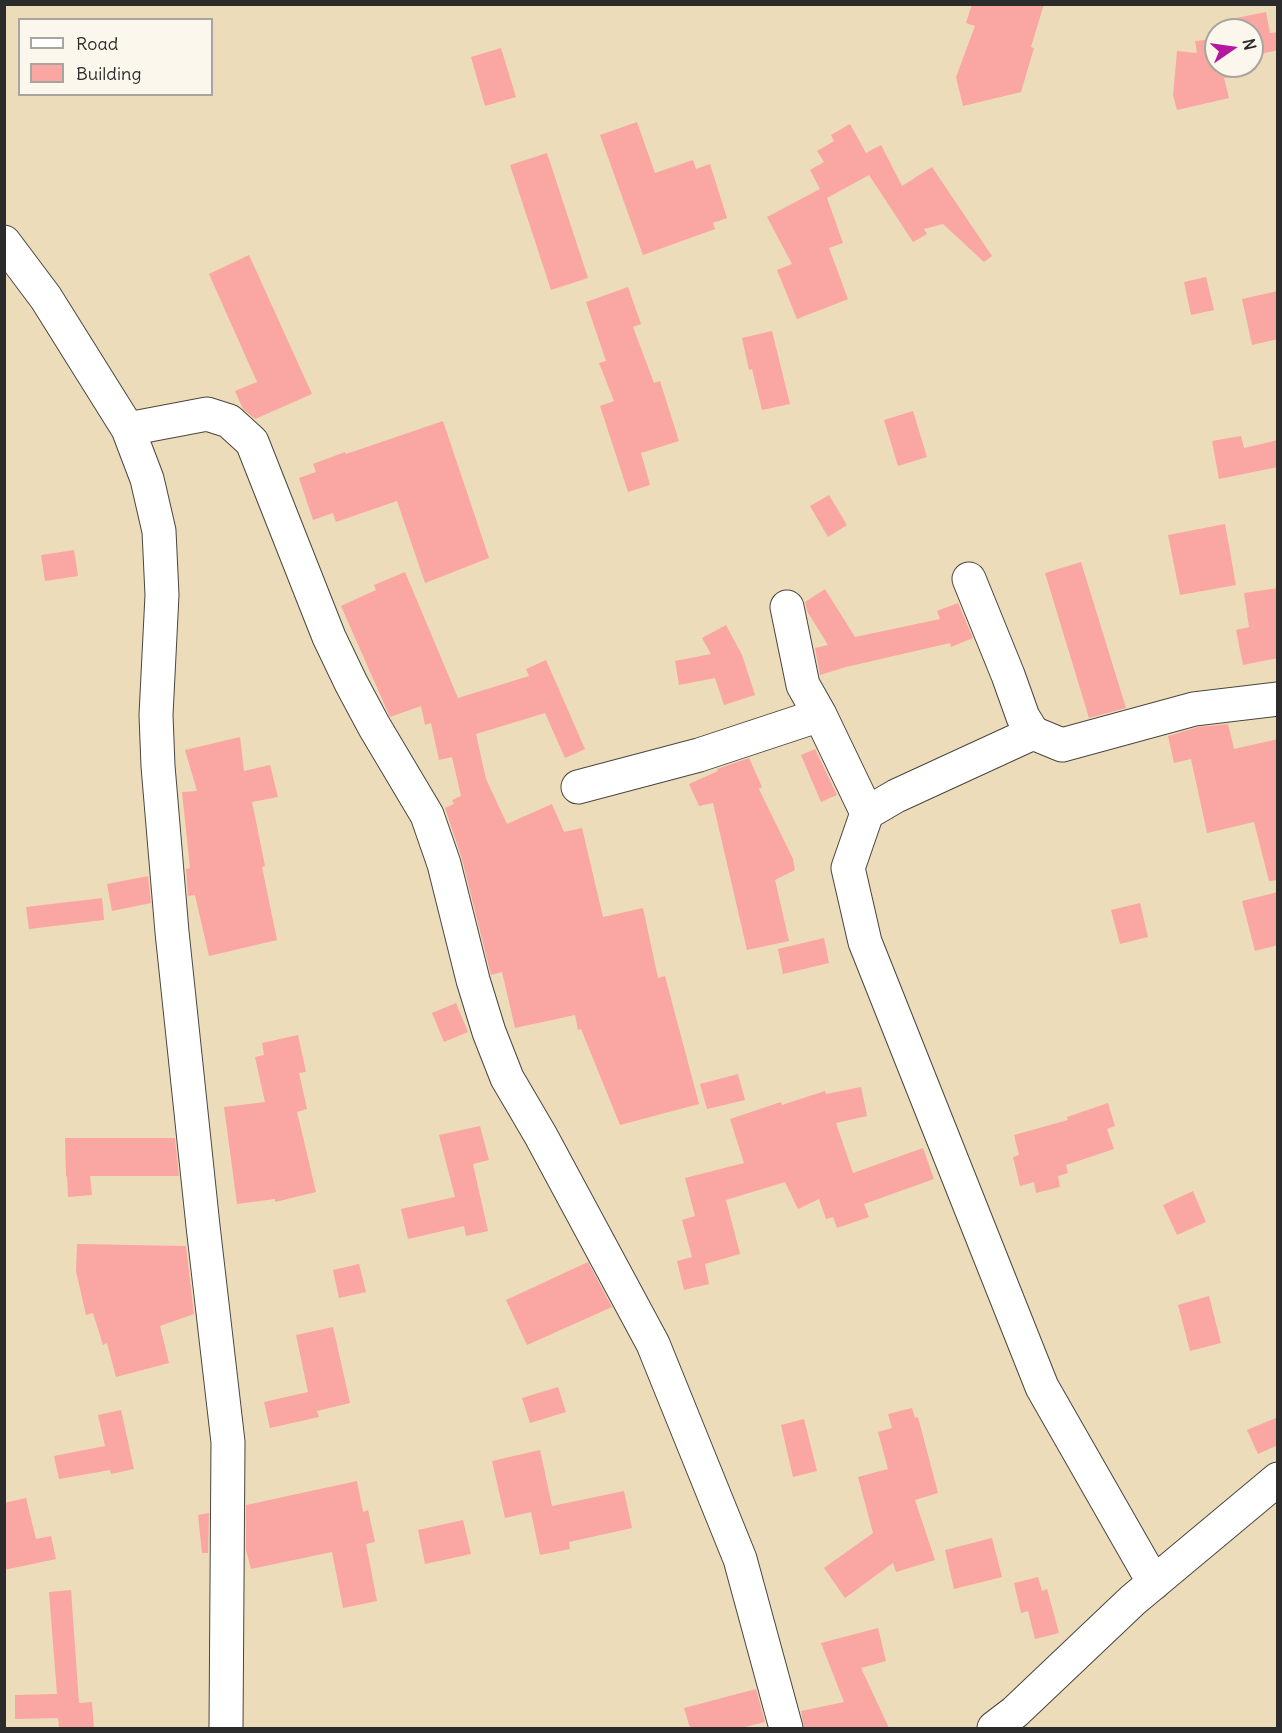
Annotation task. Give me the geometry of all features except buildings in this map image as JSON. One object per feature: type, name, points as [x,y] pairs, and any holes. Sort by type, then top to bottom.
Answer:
[{"type":"street","points":[[4,242],[46,298],[128,429],[147,479],[159,531],[162,595],[156,715],[158,766],[196,1168],[228,1442],[226,1728]]},
{"type":"street","points":[[128,429],[207,414],[229,421],[252,442],[333,647],[374,726],[427,815],[444,864],[473,980],[489,1032],[507,1078],[653,1344],[740,1559],[786,1728]]},
{"type":"street","points":[[969,579],[1023,717],[1033,733],[1062,745],[1194,709],[1278,699]]},
{"type":"street","points":[[787,607],[802,685],[820,715],[867,813]]},
{"type":"street","points":[[578,787],[699,755],[820,715]]},
{"type":"street","points":[[1033,733],[896,796],[867,813],[848,867],[865,942],[1042,1387],[1154,1583]]},
{"type":"street","points":[[994,1728],[1015,1712],[1132,1600],[1278,1479]]}]
